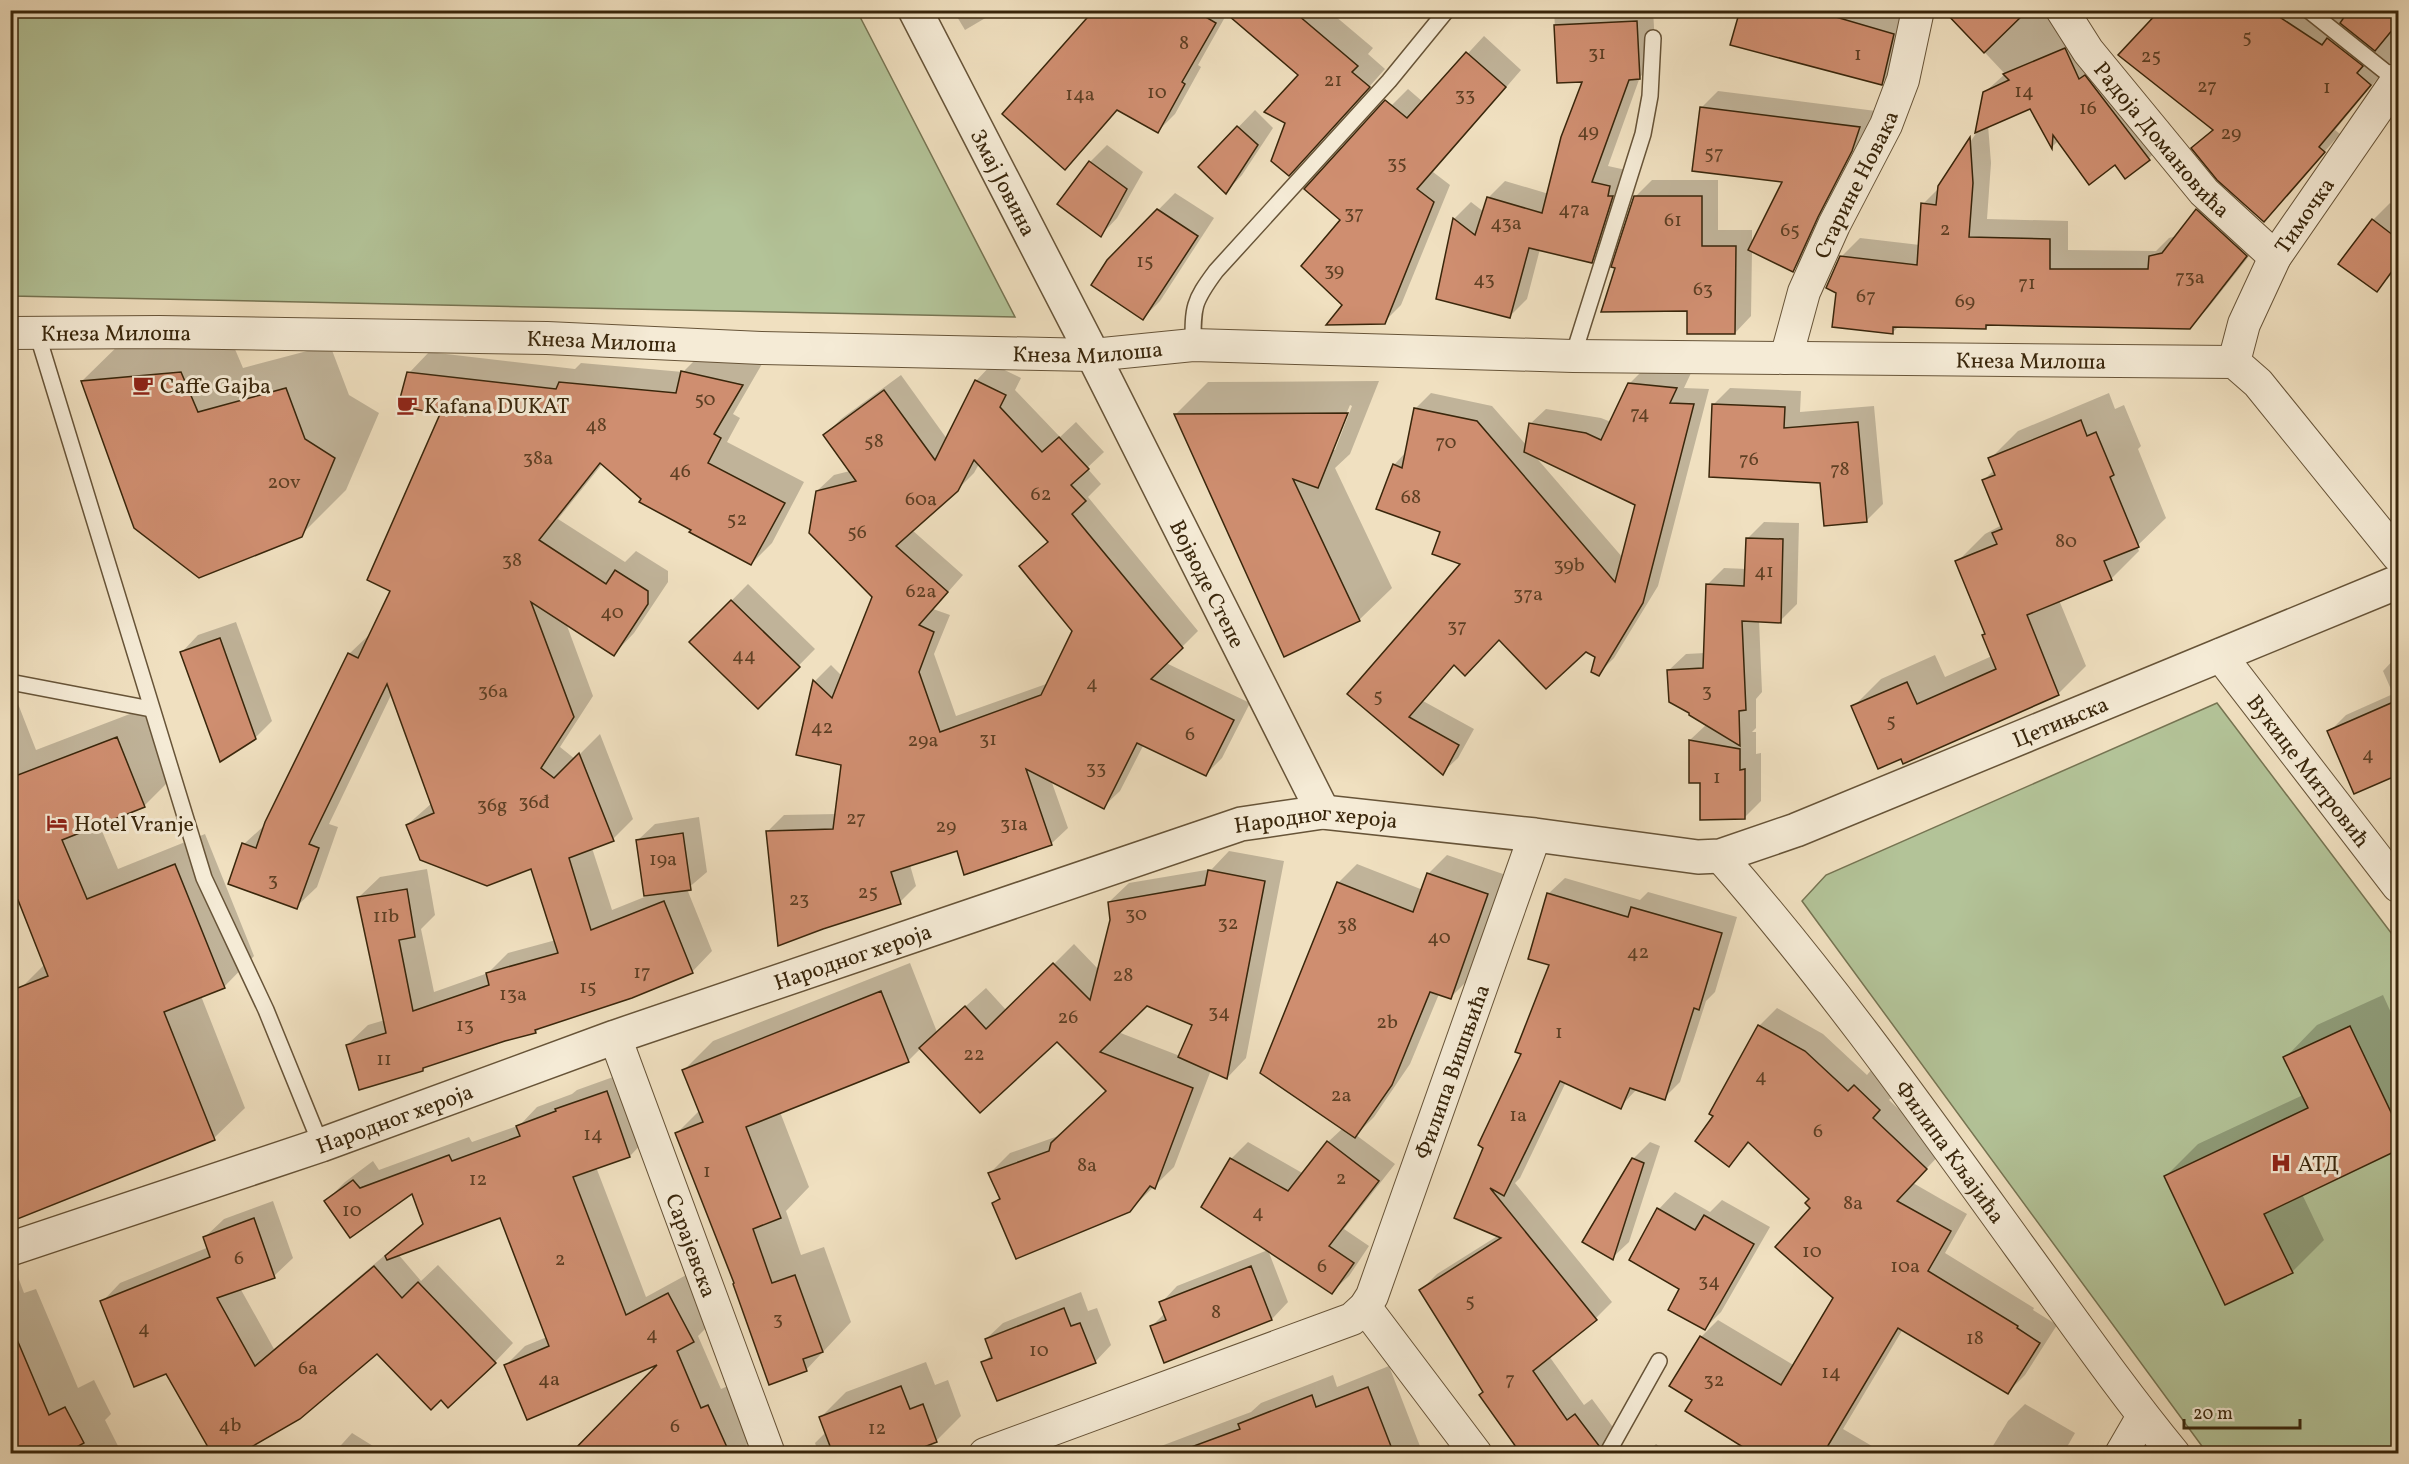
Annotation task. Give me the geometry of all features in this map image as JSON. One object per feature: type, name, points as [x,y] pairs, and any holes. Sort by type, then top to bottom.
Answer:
[{"type":"street","name":"Змај Јовина","points":[[915,10],[1093,355]]},
{"type":"street","name":"Старине Новака","points":[[1785,358],[1804,292],[1834,225],[1886,125],[1903,80],[1918,10]]},
{"type":"street","name":"Радоја Домановића","points":[[2062,10],[2088,51],[2204,192],[2274,257]]},
{"type":"street","name":"Тимочка","points":[[2234,362],[2244,324],[2274,257],[2398,80]]},
{"type":"street","name":"Кнеза Милоша","points":[[24,333],[159,332],[547,338],[762,348],[1093,355],[1193,345],[1573,356],[2234,362]]},
{"type":"street","name":"Војводе Степе","points":[[1093,355],[1323,812]]},
{"type":"street","points":[[2234,362],[2258,383],[2398,556]]},
{"type":"street","name":"Цетињска","points":[[1720,856],[1796,830],[2398,582]]},
{"type":"street","name":"Вукице Митровић","points":[[2220,655],[2398,886]]},
{"type":"street","name":"Народног хероја","points":[[10,1249],[321,1144],[615,1037],[1241,824],[1323,812],[1535,835],[1698,857],[1720,856]]},
{"type":"street","name":"Филипа Вишњића","points":[[1365,1307],[1372,1296],[1535,835]]},
{"type":"street","name":"Филипа Кљајића","points":[[1720,856],[1767,911],[1901,1082],[2143,1416],[2174,1454]]},
{"type":"street","name":"Сарајевска","points":[[615,1037],[769,1454]]},
{"type":"street","points":[[985,1454],[1352,1319],[1365,1307],[1476,1454]]},
{"type":"street","points":[[2121,1454],[2143,1416]]},
{"type":"lane","name":"Кнеза Милоша","points":[[1193,345],[1193,314],[1198,296],[1216,271],[1389,81],[1447,10]]},
{"type":"lane","name":"Тимочка","points":[[2308,10],[2398,80]]},
{"type":"lane","points":[[1573,356],[1643,134],[1650,96],[1653,38]]},
{"type":"lane","points":[[24,333],[151,709],[204,878],[266,1010],[321,1144]]},
{"type":"lane","points":[[10,682],[151,709]]},
{"type":"lane","points":[[1607,1454],[1659,1361]]},
{"type":"green space","points":[[11,11],[857,11],[1015,317],[11,296]]},
{"type":"green space","points":[[2217,703],[2398,942],[2398,1453],[2207,1453],[1802,901],[1826,875]]},
{"type":"building","points":[[1094,10],[1194,10],[1216,23],[1182,82],[1185,84],[1158,133],[1117,110],[1065,170],[1002,114]]},
{"type":"building","points":[[1222,10],[1292,10],[1358,66],[1352,72],[1370,87],[1289,176],[1271,161],[1285,123],[1264,112],[1298,75]]},
{"type":"building","points":[[1740,10],[1812,10],[1894,34],[1882,85],[1730,45]]},
{"type":"building","points":[[1943,10],[2028,10],[1984,53]]},
{"type":"building","points":[[2160,10],[2269,10],[2322,45],[2327,38],[2363,66],[2357,73],[2371,85],[2319,147],[2325,152],[2264,222],[2217,180],[2191,148],[2213,130],[2118,55]]},
{"type":"building","points":[[2349,10],[2398,10],[2398,23],[2375,51],[2340,23]]},
{"type":"building","points":[[1637,21],[1640,79],[1629,80],[1592,182],[1610,186],[1608,196],[1613,196],[1592,263],[1529,248],[1510,318],[1436,299],[1453,218],[1475,235],[1487,197],[1542,213],[1561,137],[1582,82],[1557,83],[1554,25]]},
{"type":"building","points":[[2065,48],[2079,79],[2085,75],[2150,160],[2125,179],[2115,165],[2089,185],[2053,135],[2052,149],[2030,109],[1975,133],[1983,92],[2009,80],[2003,74]]},
{"type":"building","points":[[1466,52],[1506,87],[1417,189],[1434,202],[1385,324],[1326,325],[1342,305],[1301,266],[1340,220],[1304,189],[1385,100],[1407,118]]},
{"type":"building","points":[[1700,107],[1860,127],[1852,151],[1793,272],[1748,250],[1782,182],[1692,171]]},
{"type":"building","points":[[1237,126],[1258,145],[1226,194],[1198,167]]},
{"type":"building","points":[[1970,137],[1973,183],[1969,237],[2050,239],[2050,269],[2148,269],[2149,256],[2162,253],[2196,209],[2247,256],[2190,329],[1986,325],[1986,329],[1893,327],[1893,334],[1832,327],[1836,293],[1826,288],[1840,256],[1917,265],[1921,203],[1936,205],[1938,186]]},
{"type":"building","points":[[1089,161],[1127,189],[1101,237],[1057,204]]},
{"type":"building","points":[[1634,196],[1702,196],[1702,246],[1736,246],[1735,334],[1687,334],[1687,311],[1601,312],[1615,268],[1611,267]]},
{"type":"building","points":[[1157,209],[1198,236],[1143,320],[1091,285],[1107,260]]},
{"type":"building","points":[[2372,219],[2398,239],[2398,263],[2377,292],[2338,264]]},
{"type":"building","points":[[681,371],[743,385],[714,434],[721,438],[708,463],[785,503],[751,565],[639,502],[641,499],[600,463],[539,540],[606,584],[615,570],[648,591],[648,604],[614,656],[531,602],[574,717],[541,768],[554,778],[579,753],[614,841],[569,858],[591,930],[664,901],[693,973],[632,998],[535,1030],[536,1033],[505,1041],[423,1068],[423,1071],[359,1090],[346,1045],[386,1033],[357,897],[407,889],[415,937],[399,940],[413,1011],[489,985],[486,973],[558,953],[531,869],[487,886],[420,860],[406,825],[434,813],[387,684],[309,844],[319,848],[297,909],[228,884],[242,843],[256,848],[265,822],[348,653],[358,658],[390,591],[367,580],[440,414],[398,406],[407,372],[556,389],[559,382],[676,393]]},
{"type":"building","points":[[181,372],[198,412],[286,388],[305,439],[335,458],[302,537],[199,578],[134,528],[81,381]]},
{"type":"building","points":[[975,380],[1006,395],[1000,407],[1042,452],[1059,437],[1089,469],[1071,485],[1086,501],[1072,514],[1183,648],[1151,679],[1234,720],[1206,776],[1137,743],[1104,809],[1026,769],[1052,845],[964,875],[957,851],[891,872],[901,904],[778,946],[766,831],[833,829],[841,765],[796,755],[813,680],[832,698],[872,597],[809,533],[816,491],[856,481],[823,435],[884,390],[935,460]],"holes":[[[974,460],[1048,542],[1019,566],[1072,631],[1041,695],[940,732],[919,672],[934,632],[919,625],[948,592],[896,546],[958,491]]]},
{"type":"building","points":[[1628,383],[1677,388],[1670,403],[1694,404],[1643,603],[1599,676],[1591,672],[1595,657],[1586,652],[1546,689],[1499,640],[1465,676],[1454,665],[1409,717],[1459,745],[1443,775],[1347,694],[1460,564],[1432,554],[1440,532],[1376,509],[1393,464],[1402,468],[1414,408],[1477,421],[1615,582],[1635,505],[1524,452],[1529,423],[1586,433],[1601,440]]},
{"type":"building","points":[[1712,404],[1785,407],[1784,428],[1858,422],[1867,522],[1824,526],[1820,483],[1709,477]]},
{"type":"building","points":[[1348,413],[1318,488],[1293,479],[1360,621],[1284,657],[1174,414]]},
{"type":"building","points":[[2081,420],[2087,436],[2096,432],[2114,475],[2110,477],[2139,547],[2104,561],[2112,580],[2027,615],[2059,695],[1903,764],[1901,759],[1878,769],[1851,706],[1907,682],[1917,704],[1996,669],[1982,635],[1985,634],[1955,561],[1997,544],[1992,533],[2002,529],[1982,480],[1995,475],[1988,458]]},
{"type":"building","points":[[1746,538],[1783,539],[1781,623],[1742,621],[1746,710],[1739,711],[1740,746],[1669,702],[1667,670],[1703,668],[1706,584],[1744,586]]},
{"type":"building","points":[[731,600],[800,667],[758,709],[689,642]]},
{"type":"building","points":[[220,638],[256,739],[220,762],[180,652]]},
{"type":"building","points":[[2398,700],[2398,775],[2354,794],[2327,731]]},
{"type":"building","points":[[117,737],[145,807],[62,840],[87,899],[175,864],[225,988],[164,1012],[215,1140],[10,1222],[10,991],[48,976],[18,900],[10,903],[10,778]]},
{"type":"building","points":[[1689,740],[1740,749],[1740,770],[1745,769],[1745,819],[1700,820],[1700,783],[1689,783]]},
{"type":"building","points":[[683,833],[691,890],[644,896],[636,840]]},
{"type":"building","points":[[1208,870],[1265,881],[1227,1079],[1178,1057],[1192,1025],[1147,1006],[1100,1052],[1193,1088],[1155,1189],[1150,1186],[1130,1212],[1016,1259],[992,1203],[1000,1199],[988,1173],[1049,1151],[1051,1143],[1106,1091],[1057,1042],[980,1113],[919,1048],[965,1006],[986,1029],[1053,963],[1090,1000],[1110,920],[1108,902],[1205,885]]},
{"type":"building","points":[[1427,873],[1488,894],[1451,999],[1430,992],[1392,1085],[1355,1138],[1260,1073],[1337,882],[1413,912]]},
{"type":"building","points":[[1547,893],[1628,917],[1631,907],[1722,933],[1699,1010],[1694,1008],[1665,1100],[1630,1088],[1621,1109],[1560,1081],[1504,1196],[1490,1188],[1597,1320],[1533,1371],[1567,1420],[1575,1414],[1600,1447],[1597,1454],[1521,1454],[1479,1395],[1483,1392],[1419,1290],[1501,1238],[1454,1218],[1483,1148],[1478,1145],[1521,1054],[1515,1052],[1549,965],[1528,959]]},
{"type":"building","points":[[881,991],[909,1062],[746,1127],[781,1218],[753,1229],[772,1283],[795,1275],[823,1352],[803,1359],[807,1371],[769,1385],[734,1283],[675,1133],[703,1122],[682,1070]]},
{"type":"building","points":[[1758,1025],[1805,1051],[1848,1091],[1854,1085],[1880,1110],[1873,1118],[1927,1169],[1897,1201],[1951,1231],[1928,1271],[2018,1326],[2017,1328],[2040,1343],[2008,1394],[1898,1328],[1823,1454],[1754,1454],[1685,1411],[1692,1400],[1669,1386],[1700,1336],[1781,1385],[1833,1298],[1775,1247],[1810,1208],[1805,1203],[1809,1199],[1748,1142],[1729,1167],[1695,1141],[1713,1116],[1709,1114]]},
{"type":"building","name":"АТД","points":[[2350,1026],[2398,1127],[2398,1150],[2264,1214],[2293,1273],[2225,1305],[2164,1176],[2308,1108],[2283,1057]]},
{"type":"building","points":[[607,1091],[630,1157],[573,1177],[626,1315],[668,1293],[694,1342],[677,1351],[701,1408],[708,1405],[730,1454],[570,1454],[657,1365],[527,1420],[504,1365],[549,1346],[500,1218],[387,1260],[385,1256],[423,1224],[412,1194],[350,1238],[324,1201],[353,1180],[360,1188],[449,1155],[452,1161],[520,1136],[516,1126],[556,1111],[555,1109]]},
{"type":"building","points":[[1327,1141],[1379,1181],[1329,1246],[1354,1263],[1332,1294],[1201,1207],[1230,1158],[1288,1191]]},
{"type":"building","points":[[1632,1158],[1644,1163],[1613,1260],[1582,1242]]},
{"type":"building","points":[[1657,1208],[1695,1230],[1704,1215],[1754,1244],[1705,1330],[1668,1310],[1679,1289],[1629,1260]]},
{"type":"building","points":[[254,1218],[275,1278],[217,1298],[255,1366],[374,1266],[402,1298],[418,1282],[496,1363],[448,1408],[441,1400],[431,1410],[377,1354],[300,1419],[239,1454],[212,1454],[166,1374],[134,1387],[100,1301],[210,1257],[203,1237]]},
{"type":"building","points":[[1251,1266],[1272,1320],[1164,1363],[1150,1326],[1166,1320],[1159,1302]]},
{"type":"building","points":[[1064,1308],[1071,1326],[1080,1323],[1096,1363],[997,1401],[981,1362],[992,1358],[985,1339]]},
{"type":"building","points":[[10,1323],[49,1415],[65,1407],[84,1443],[64,1454],[10,1454]]},
{"type":"building","points":[[901,1386],[910,1409],[923,1404],[937,1442],[906,1454],[833,1454],[819,1417]]},
{"type":"building","points":[[1368,1387],[1394,1454],[1183,1454],[1183,1450],[1240,1429],[1238,1424],[1312,1395],[1316,1407]]},
{"type":"place","name":"Caffe Gajba","points":[[143,385]]},
{"type":"place","name":"Kafana DUKAT","points":[[407,405]]},
{"type":"place","name":"Hotel Vranje","points":[[57,823]]},
{"type":"place","name":"АТД","points":[[2281,1163]]}]
